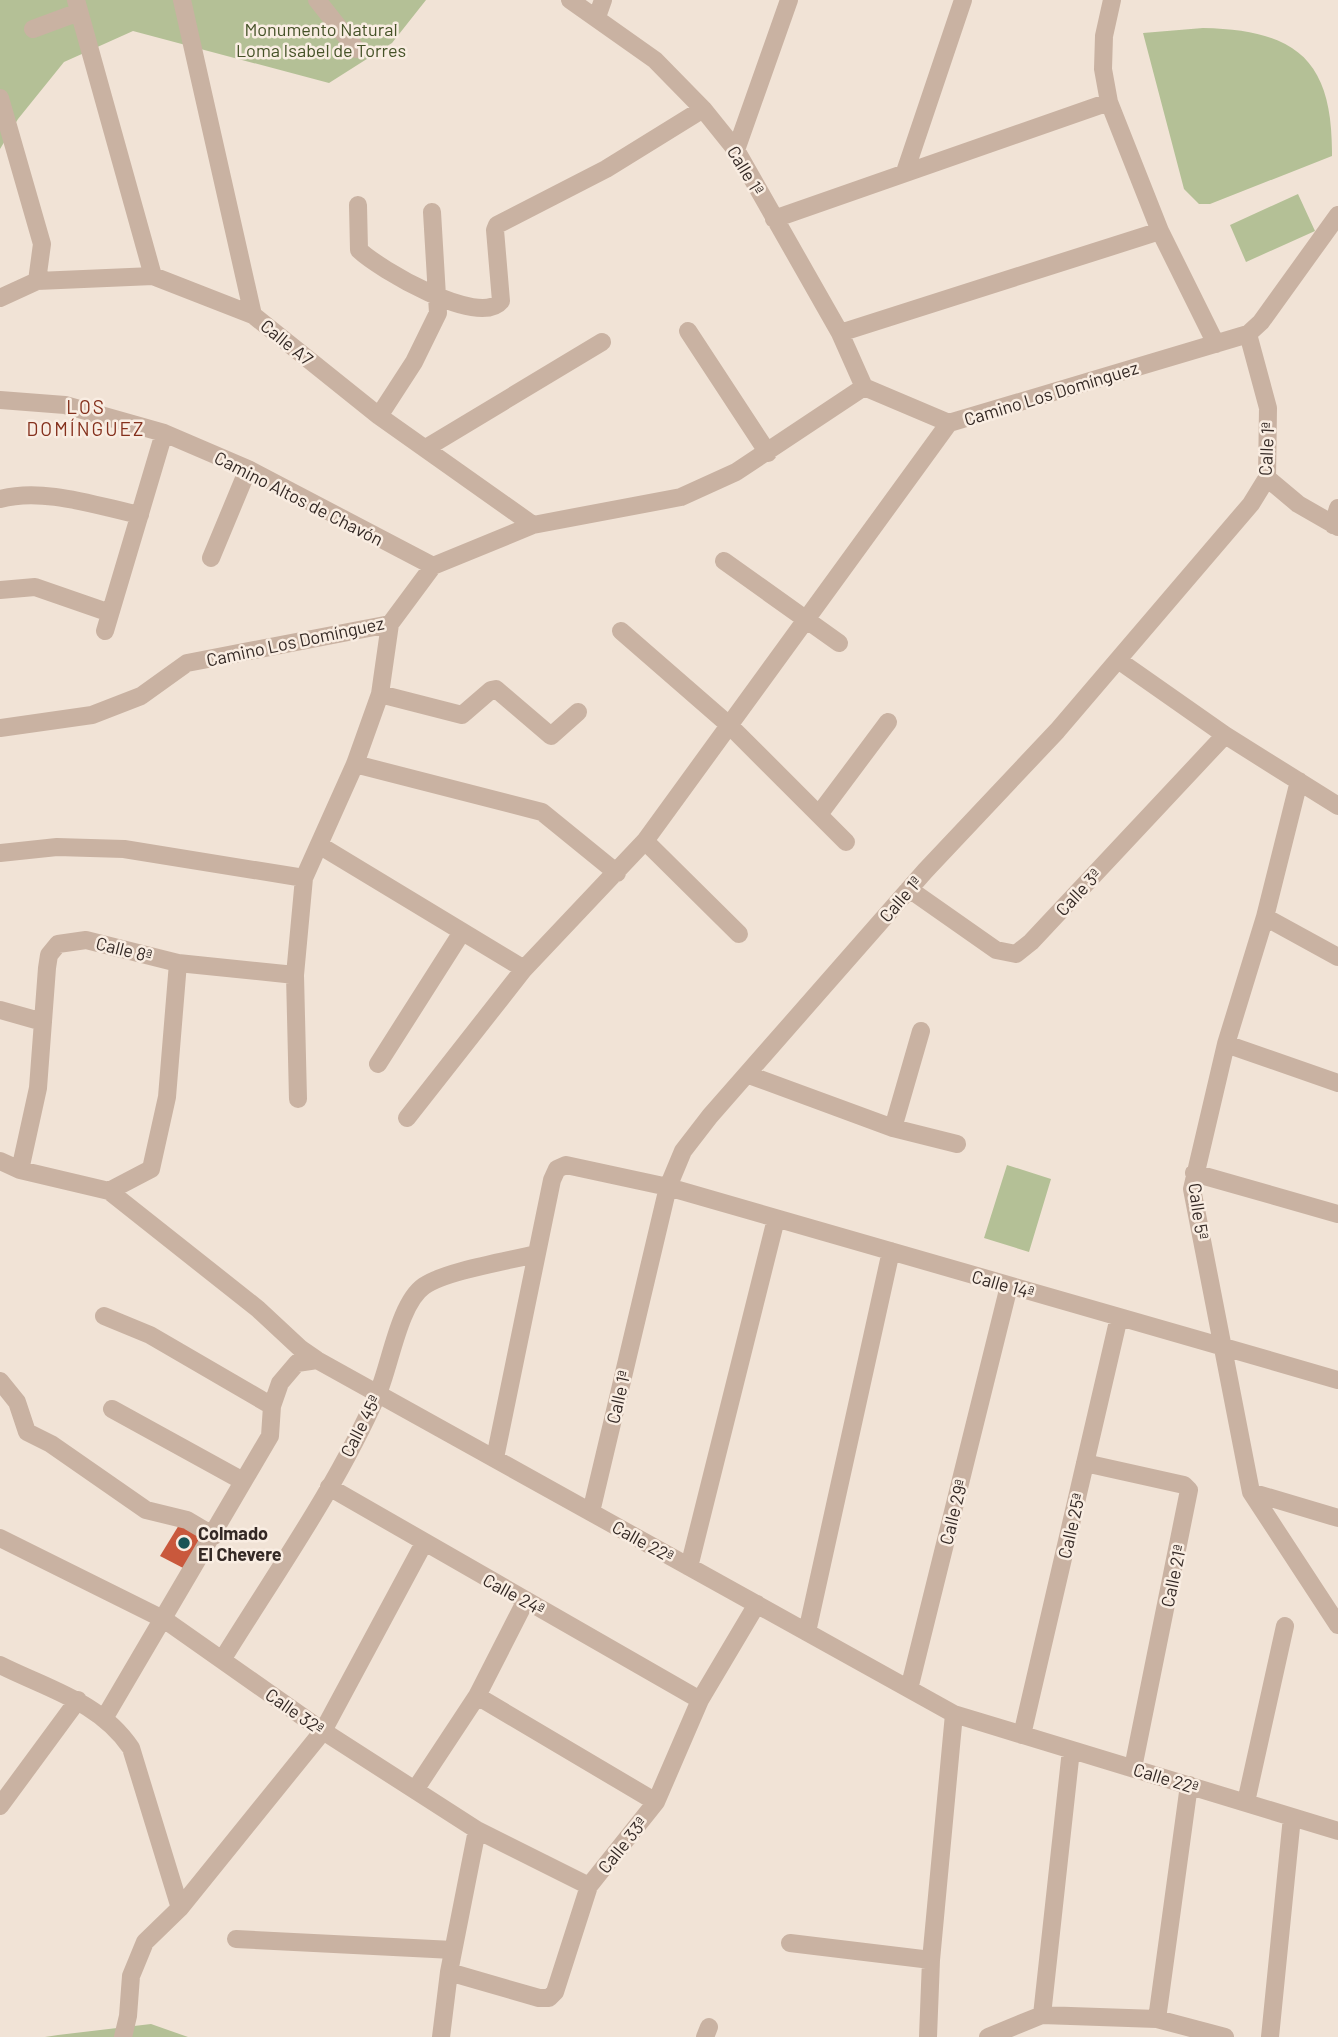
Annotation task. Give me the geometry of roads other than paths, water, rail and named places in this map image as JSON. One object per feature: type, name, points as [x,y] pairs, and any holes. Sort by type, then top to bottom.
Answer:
[{"type":"street","points":[[182,0],[253,315]]},
{"type":"street","points":[[317,0],[356,50]]},
{"type":"street","name":"Calle 1ª","points":[[570,0],[655,60],[703,109],[736,150],[840,333],[864,387]]},
{"type":"street","points":[[597,18],[603,0]]},
{"type":"street","points":[[736,150],[789,0]]},
{"type":"street","points":[[905,172],[963,0]]},
{"type":"street","points":[[1112,0],[1104,36],[1103,58],[1109,102],[1160,231],[1216,344]]},
{"type":"street","points":[[33,29],[78,6],[153,276]]},
{"type":"street","points":[[0,98],[7,153],[42,244],[37,281]]},
{"type":"street","points":[[774,219],[1109,102]]},
{"type":"street","points":[[358,205],[359,250],[369,259],[437,296],[466,308],[499,304],[495,230],[497,225],[606,169],[703,109]]},
{"type":"street","points":[[379,416],[414,362],[438,313],[432,212]]},
{"type":"street","points":[[1248,334],[1261,322],[1334,221]]},
{"type":"street","points":[[840,333],[1160,231]]},
{"type":"street","name":"Calle A7","points":[[0,298],[37,281],[153,276],[253,315],[379,416],[533,524]]},
{"type":"street","points":[[688,331],[768,453]]},
{"type":"street","name":"Calle 1ª","points":[[591,1512],[668,1187],[683,1151],[710,1116],[749,1075],[909,889],[1057,731],[1251,504],[1268,478],[1268,408],[1248,334]]},
{"type":"street","name":"Camino Los Domínguez","points":[[864,387],[949,423],[1248,334]]},
{"type":"street","points":[[426,448],[602,342]]},
{"type":"street","points":[[433,566],[533,524],[681,496],[736,472],[768,453],[864,387]]},
{"type":"street","name":"Camino Altos de Chavón","points":[[0,400],[65,405],[163,433],[248,468],[433,566]]},
{"type":"street","points":[[407,1118],[524,969],[645,841],[949,423]]},
{"type":"street","points":[[105,631],[163,433]]},
{"type":"street","points":[[211,558],[248,468]]},
{"type":"street","points":[[1268,478],[1298,504],[1336,520]]},
{"type":"street","points":[[0,499],[55,498],[140,515]]},
{"type":"street","points":[[724,561],[839,643]]},
{"type":"street","name":"Camino Los Domínguez","points":[[0,727],[92,715],[141,696],[187,663],[390,624],[433,566]]},
{"type":"street","points":[[0,590],[35,587],[110,612]]},
{"type":"street","points":[[299,1099],[295,975],[304,878],[355,764],[380,694],[390,624]]},
{"type":"street","points":[[621,631],[729,724],[846,842]]},
{"type":"street","points":[[1118,660],[1225,735],[1338,806]]},
{"type":"street","points":[[380,694],[462,715],[496,689],[551,736],[578,712]]},
{"type":"street","points":[[820,813],[888,723]]},
{"type":"street","name":"Calle 3ª","points":[[909,889],[996,950],[1016,954],[1031,942],[1225,735]]},
{"type":"street","points":[[355,764],[542,812],[617,873]]},
{"type":"street","name":"Calle 5ª","points":[[1299,781],[1265,917],[1226,1044],[1192,1189],[1251,1492],[1338,1625]]},
{"type":"street","points":[[645,841],[739,934]]},
{"type":"street","points":[[319,845],[524,969]]},
{"type":"street","points":[[0,853],[57,847],[124,849],[304,878]]},
{"type":"street","points":[[1265,917],[1338,957]]},
{"type":"street","points":[[378,1064],[462,932]]},
{"type":"street","name":"Calle 8ª","points":[[20,1170],[38,1088],[49,954],[58,944],[86,940],[178,963],[295,975]]},
{"type":"street","points":[[0,1161],[20,1170],[109,1191],[151,1169],[167,1097],[178,963]]},
{"type":"street","points":[[0,1010],[43,1022]]},
{"type":"street","points":[[893,1128],[921,1031]]},
{"type":"street","points":[[1226,1044],[1338,1083]]},
{"type":"street","points":[[749,1075],[893,1128],[957,1144]]},
{"type":"street","name":"Calle 14ª","points":[[536,1254],[557,1169],[566,1165],[668,1187],[1338,1380]]},
{"type":"street","points":[[1194,1173],[1338,1214]]},
{"type":"street","name":"Calle 22ª","points":[[109,1191],[258,1309],[301,1349],[317,1360],[909,1689]]},
{"type":"street","points":[[689,1567],[776,1219]]},
{"type":"street","points":[[807,1632],[891,1251]]},
{"type":"street","points":[[495,1458],[536,1254]]},
{"type":"street","name":"Calle 45ª","points":[[222,1660],[328,1487],[378,1393],[409,1304],[423,1287],[445,1277],[536,1254]]},
{"type":"street","name":"Calle 29ª","points":[[909,1689],[1009,1286]]},
{"type":"street","points":[[104,1316],[150,1335],[272,1406]]},
{"type":"street","name":"Calle 25ª","points":[[1022,1735],[1119,1317]]},
{"type":"street","points":[[105,1717],[214,1536],[241,1480],[270,1436],[272,1406],[281,1383],[297,1363],[317,1360]]},
{"type":"street","points":[[0,1381],[17,1402],[27,1432],[51,1444],[146,1510],[187,1520],[214,1536]]},
{"type":"street","points":[[112,1409],[241,1480]]},
{"type":"street","name":"Calle 21ª","points":[[1085,1463],[1184,1485],[1188,1490],[1133,1768]]},
{"type":"street","name":"Calle 24ª","points":[[328,1487],[700,1700]]},
{"type":"street","points":[[1251,1492],[1338,1518]]},
{"type":"street","name":"Calle 32ª","points":[[0,1538],[165,1620],[323,1731],[477,1830],[589,1886]]},
{"type":"street","points":[[122,2037],[136,1957],[145,1942],[180,1908],[323,1731],[424,1543]]},
{"type":"street","points":[[415,1790],[477,1696],[526,1600]]},
{"type":"street","name":"Calle 33ª","points":[[449,1972],[539,1998],[549,1998],[555,1992],[589,1886],[656,1802],[700,1700],[757,1604]]},
{"type":"street","points":[[1246,1802],[1285,1626]]},
{"type":"street","points":[[0,1665],[78,1700],[118,1728],[131,1748],[180,1908]]},
{"type":"street","points":[[909,1689],[954,1714],[931,1960],[928,2037]]},
{"type":"street","points":[[477,1696],[656,1802]]},
{"type":"street","points":[[0,1806],[78,1700]]},
{"type":"street","name":"Calle 22ª","points":[[954,1714],[1338,1831]]},
{"type":"street","points":[[1042,2015],[1071,1750]]},
{"type":"street","points":[[1157,2019],[1188,1785]]},
{"type":"street","points":[[1270,2037],[1292,1817]]},
{"type":"street","points":[[441,2037],[449,1972],[477,1830]]},
{"type":"street","points":[[236,1939],[453,1950]]},
{"type":"street","points":[[790,1943],[931,1960]]},
{"type":"street","points":[[988,2037],[1042,2015],[1157,2019],[1225,2037]]},
{"type":"place","name":"Colmado El Chevere","points":[[184,1543]]},
{"type":"district","name":"LOS DOMÍNGUEZ","points":[[86,417]]},
{"type":"park label","name":"Monumento Natural Loma Isabel de Torres","points":[[321,39]]}]
